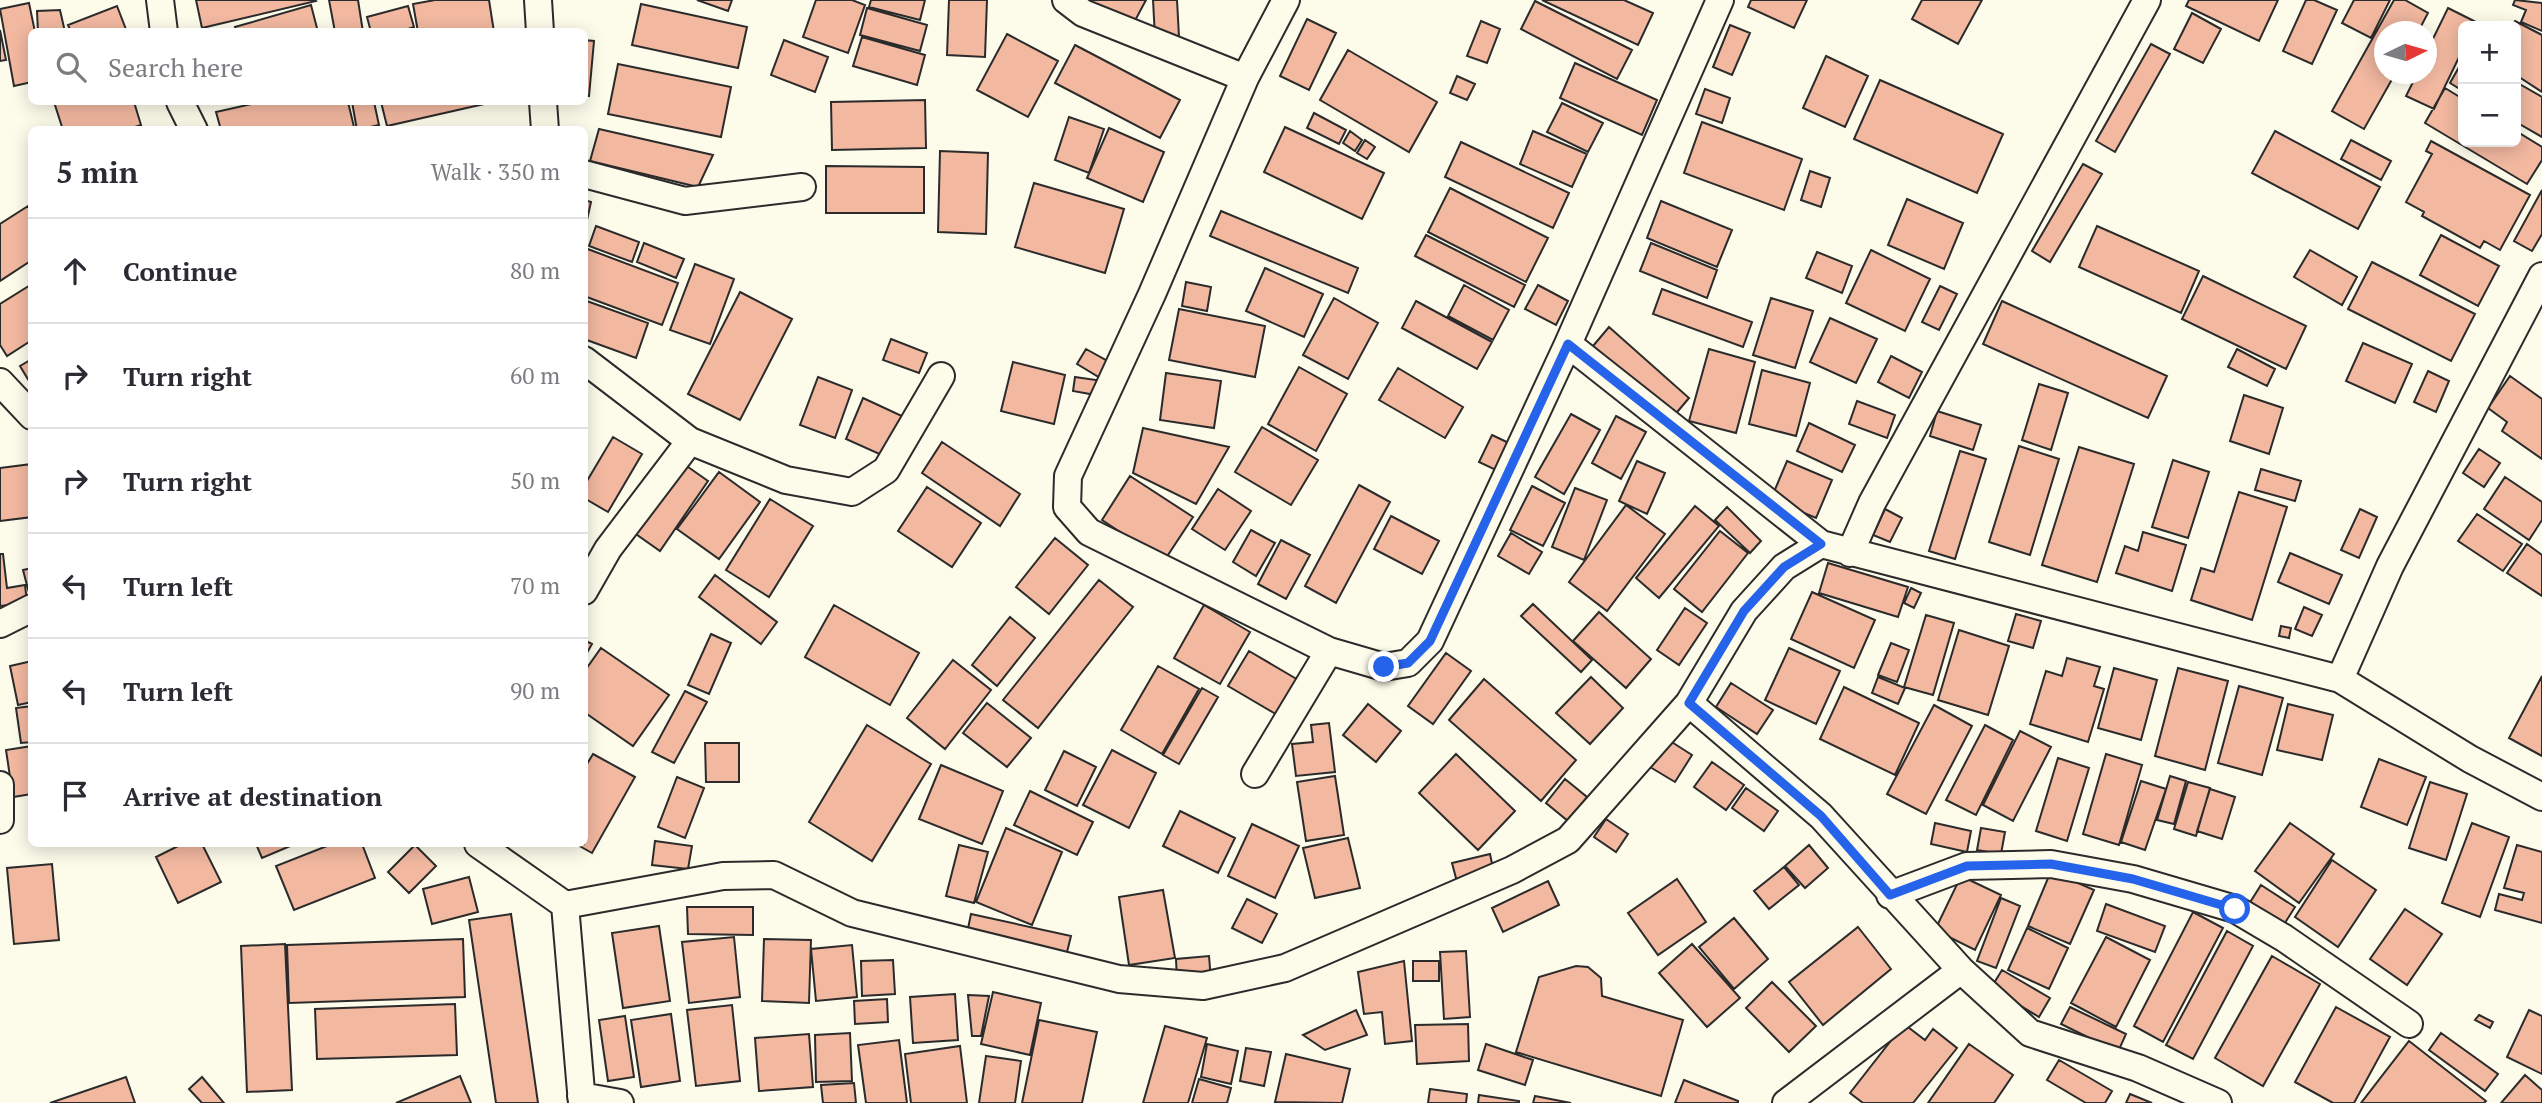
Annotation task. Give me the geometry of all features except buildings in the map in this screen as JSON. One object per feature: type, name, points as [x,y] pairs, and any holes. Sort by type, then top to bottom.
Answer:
[{"type":"street","points":[[160,0],[164,28]]},
{"type":"street","points":[[538,0],[540,28]]},
{"type":"street","points":[[1066,0],[1083,13],[1245,78]]},
{"type":"street","points":[[1286,0],[1245,78],[1152,294],[1068,475],[1067,507],[1088,532],[1329,652],[1384,667],[1408,663],[1430,641],[1568,344],[1720,0]]},
{"type":"street","points":[[1850,553],[1872,503],[2147,0]]},
{"type":"street","points":[[182,105],[192,126]]},
{"type":"street","points":[[543,105],[545,126]]},
{"type":"street","points":[[588,175],[685,201],[802,187]]},
{"type":"street","points":[[2340,679],[2390,566],[2542,276]]},
{"type":"street","points":[[1568,344],[1821,544],[2340,679],[2470,759],[2542,797]]},
{"type":"street","points":[[588,363],[690,441],[786,480],[852,492],[886,470],[941,376]]},
{"type":"street","points":[[0,382],[28,412]]},
{"type":"street","points":[[588,584],[608,549],[690,441]]},
{"type":"street","points":[[482,847],[565,905],[723,876],[774,875],[866,916],[1119,979],[1203,986],[1285,968],[1512,870],[1568,840],[1689,703],[1744,611],[1784,567],[1821,544]]},
{"type":"street","points":[[0,624],[28,610]]},
{"type":"street","points":[[1255,774],[1329,652]]},
{"type":"street","points":[[1689,703],[1821,816],[1961,970],[2030,1033],[2138,1068],[2218,1103]]},
{"type":"street","points":[[0,785],[0,820]]},
{"type":"street","points":[[1890,895],[1967,866],[2051,864],[2133,879],[2235,909],[2284,938],[2410,1024]]},
{"type":"street","points":[[565,905],[581,1100],[620,1103]]},
{"type":"street","points":[[1786,1103],[1961,970]]},
{"type":"route","points":[[1384,667],[1408,663],[1430,641],[1462,578],[1568,344],[1821,544],[1784,567],[1744,611],[1689,703],[1821,816],[1890,895],[1967,866],[2051,864],[2133,879],[2235,909]]}]
